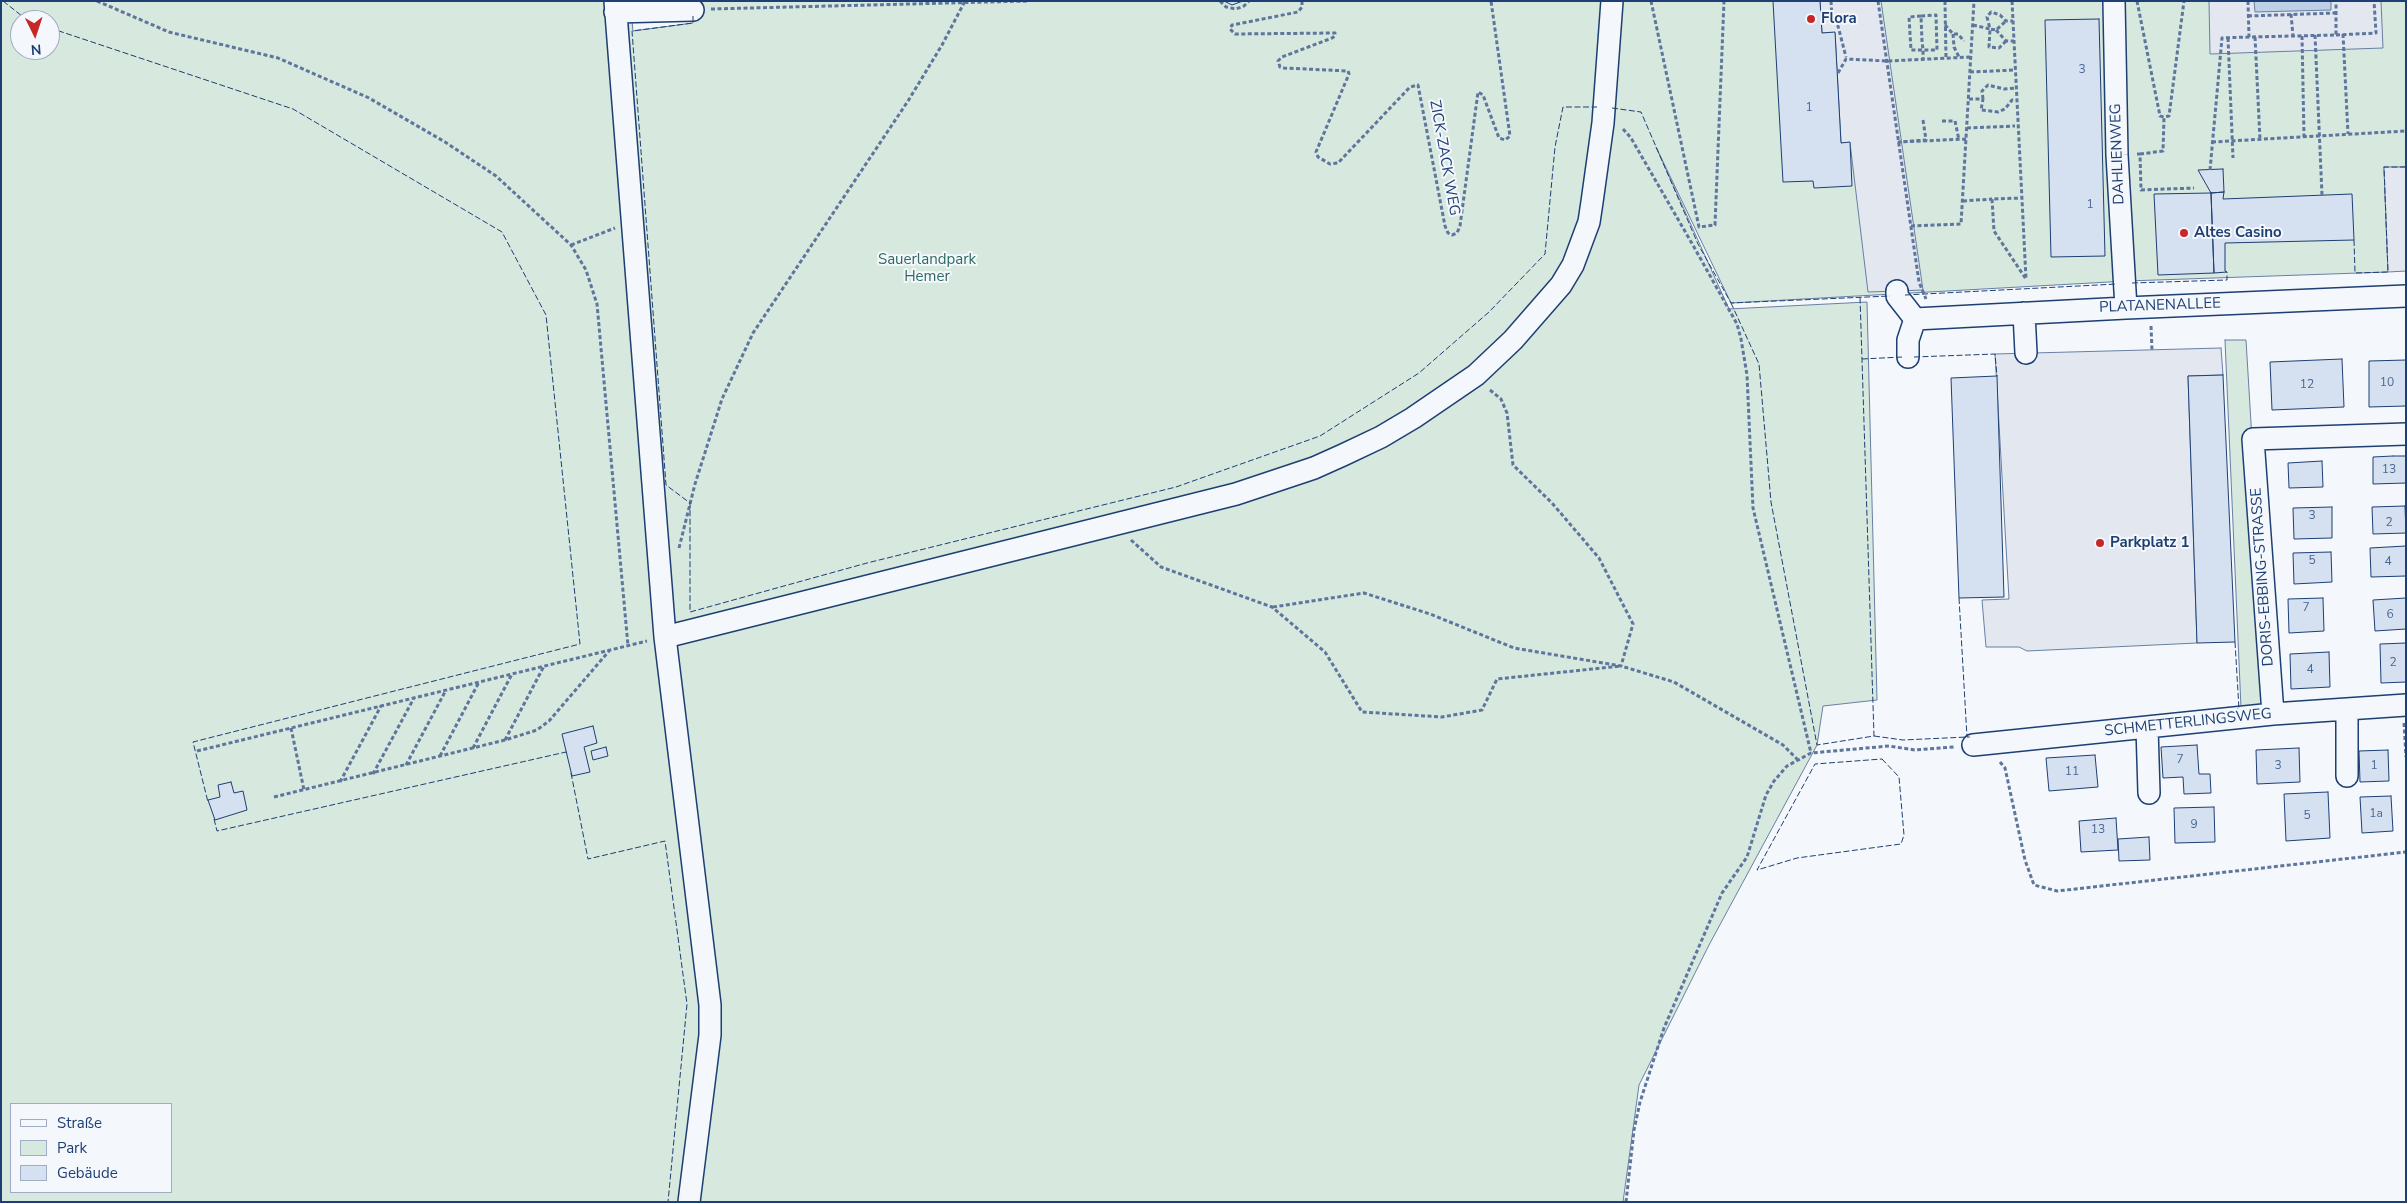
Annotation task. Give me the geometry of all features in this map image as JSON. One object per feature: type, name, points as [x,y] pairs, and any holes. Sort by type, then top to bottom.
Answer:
[{"type":"street","points":[[665,637],[1236,494],[1321,465],[1381,437],[1476,374],[1513,340],[1561,285],[1573,265],[1582,243],[1592,202],[1603,123],[1612,1]]},
{"type":"street","name":"DAHLIENWEG","points":[[2114,1],[2117,155],[2126,308]]},
{"type":"street","points":[[689,1202],[710,1035],[710,1004],[665,637],[615,7],[693,10]]},
{"type":"street","points":[[1897,290],[1897,296],[1924,319],[1908,340],[1908,357]]},
{"type":"street","name":"PLATANENALLEE","points":[[1924,319],[2406,296]]},
{"type":"street","points":[[2024,313],[2026,353]]},
{"type":"street","name":"DORIS-EBBING-STRASSE","points":[[2273,714],[2253,439],[2406,434]]},
{"type":"street","name":"SCHMETTERLINGSWEG","points":[[1973,745],[2273,714],[2404,705]]},
{"type":"street","points":[[2347,709],[2347,776]]},
{"type":"street","points":[[2147,727],[2149,793]]},
{"type":"path","points":[[97,1],[169,32],[278,58],[369,98],[445,142],[496,176],[571,245],[586,270],[596,304],[628,646]]},
{"type":"path","points":[[693,10],[1028,1]]},
{"type":"path","points":[[1220,1],[1226,7],[1236,9],[1244,6],[1249,1]]},
{"type":"path","name":"ZICK-ZACK WEG","points":[[1302,1],[1302,7],[1298,12],[1232,25],[1231,32],[1335,33],[1335,36],[1332,38],[1282,57],[1278,61],[1280,67],[1284,68],[1348,71],[1349,74],[1316,152],[1318,157],[1330,164],[1338,163],[1410,87],[1418,85],[1445,226],[1448,233],[1452,235],[1457,233],[1460,226],[1478,92],[1483,95],[1500,138],[1505,140],[1510,136],[1491,1]]},
{"type":"path","points":[[1650,1],[1700,227],[1715,225],[1724,1]]},
{"type":"path","points":[[1831,1],[1832,19],[1838,26],[1846,57]]},
{"type":"path","points":[[1878,1],[1924,319]]},
{"type":"path","points":[[1945,1],[1946,58]]},
{"type":"path","points":[[1911,226],[1961,224],[1964,201],[1974,1]]},
{"type":"path","points":[[1992,200],[1994,231],[2026,279],[2012,1]]},
{"type":"path","points":[[2137,1],[2160,116],[2169,116],[2184,1]]},
{"type":"path","points":[[2248,1],[2250,37]]},
{"type":"path","points":[[2336,1],[2336,34]]},
{"type":"path","points":[[2210,170],[2222,38],[2376,33],[2374,1]]},
{"type":"path","points":[[690,503],[722,399],[753,333],[908,101],[942,45],[964,3]]},
{"type":"path","points":[[2006,21],[2000,15],[1991,12],[1987,17],[1990,30],[1990,47],[1999,48],[2006,41],[2014,41]]},
{"type":"path","points":[[2248,16],[2336,13]]},
{"type":"path","points":[[2291,14],[2293,36]]},
{"type":"path","points":[[1936,15],[1937,50],[1911,50],[1909,17],[1921,16],[1936,15]]},
{"type":"path","points":[[1921,16],[1923,58]]},
{"type":"path","points":[[1822,20],[1832,19]]},
{"type":"path","points":[[1973,25],[1996,30],[2006,21],[2013,21]]},
{"type":"path","points":[[1945,25],[1953,34],[1954,47],[1959,57]]},
{"type":"path","points":[[1996,30],[2006,41]]},
{"type":"path","points":[[1936,34],[1945,33]]},
{"type":"path","points":[[1953,34],[1958,34],[1964,41]]},
{"type":"path","points":[[2343,34],[2348,134]]},
{"type":"path","points":[[2315,35],[2322,195]]},
{"type":"path","points":[[2302,36],[2304,137]]},
{"type":"path","points":[[2255,37],[2260,140]]},
{"type":"path","points":[[2228,38],[2233,158]]},
{"type":"path","points":[[1838,73],[1846,59],[1887,61],[1971,57]]},
{"type":"path","points":[[1970,72],[2015,70]]},
{"type":"path","points":[[2016,88],[1988,85],[1982,91],[1981,110],[1998,112],[2012,100],[2017,100]]},
{"type":"path","points":[[1969,99],[1983,99]]},
{"type":"path","points":[[2117,155],[2164,151],[2164,116]]},
{"type":"path","points":[[1923,120],[1926,140]]},
{"type":"path","points":[[1942,121],[1954,121],[1959,140]]},
{"type":"path","points":[[1967,128],[2015,126]]},
{"type":"path","points":[[2212,142],[2406,131]]},
{"type":"path","points":[[1631,138],[1736,324],[1741,339],[1747,375],[1753,508],[1811,753]]},
{"type":"path","points":[[1899,142],[1966,139]]},
{"type":"path","points":[[2140,154],[2141,190],[2194,188]]},
{"type":"path","points":[[1964,201],[2022,198]]},
{"type":"path","points":[[571,245],[613,228],[633,226]]},
{"type":"path","points":[[1476,374],[1501,399],[1507,414],[1513,465],[1552,503],[1599,558],[1634,624],[1621,666]]},
{"type":"path","points":[[1118,523],[1135,545],[1161,567],[1272,607],[1325,652],[1362,712],[1442,718],[1482,710],[1497,679],[1621,666]]},
{"type":"path","points":[[1272,607],[1364,593],[1430,614],[1514,648],[1621,666],[1674,682],[1783,745],[1797,759]]},
{"type":"path","points":[[197,750],[665,637]]},
{"type":"path","points":[[274,798],[374,774],[537,730],[549,722],[609,650]]},
{"type":"path","points":[[505,740],[544,666]]},
{"type":"path","points":[[472,748],[512,674]]},
{"type":"path","points":[[439,757],[480,682]]},
{"type":"path","points":[[406,765],[447,690]]},
{"type":"path","points":[[374,774],[415,698]]},
{"type":"path","points":[[2404,705],[2406,758]]},
{"type":"path","points":[[340,782],[382,706]]},
{"type":"path","points":[[291,728],[304,790]]},
{"type":"path","points":[[1626,1202],[1634,1130],[1640,1102],[1664,1028],[1722,893],[1747,857],[1769,788],[1783,770],[1797,759],[1811,753],[1888,746],[1915,750],[1973,745],[1988,751],[2005,768],[2025,860],[2034,885],[2057,891],[2406,852]]},
{"type":"green space","name":"Sauerlandpark Hemer","points":[[1,1],[630,1],[633,31],[693,23],[693,1],[2406,1],[2406,167],[2384,168],[2388,272],[2127,281],[1731,303],[1656,147],[1729,309],[1867,302],[1877,700],[1823,706],[1817,745],[1709,945],[1639,1085],[1623,1202],[1,1202]]},
{"type":"green space","points":[[2225,340],[2246,340],[2268,706],[2241,708]]},
{"type":"shaded area","points":[[1820,1],[1881,1],[1923,290],[1868,292],[1850,143],[1841,143],[1835,33],[1822,33]]},
{"type":"shaded area","points":[[2209,1],[2381,1],[2383,48],[2210,54]]},
{"type":"shaded area","points":[[2384,167],[2406,167],[2406,271],[2388,272]]},
{"type":"shaded area","name":"Parkplatz 1","points":[[2221,348],[2223,375],[2188,376],[2197,643],[2027,651],[2019,647],[1986,647],[1982,600],[2009,599],[1995,354]]},
{"type":"water","points":[[2254,1],[2331,1],[2331,10],[2255,12]]},
{"type":"building","points":[[1224,1],[1243,1],[1232,5]]},
{"type":"building","points":[[1773,1],[1820,1],[1822,33],[1835,32],[1841,143],[1850,142],[1852,186],[1814,188],[1813,181],[1783,182]]},
{"type":"building","points":[[2099,19],[2105,256],[2051,257],[2045,20]]},
{"type":"building","points":[[2223,169],[2224,192],[2211,193],[2198,170]]},
{"type":"building","points":[[2224,192],[2223,199],[2352,194],[2354,240],[2225,243],[2225,271],[2227,272],[2214,273],[2211,193]]},
{"type":"building","name":"Altes Casino","points":[[2211,193],[2214,273],[2158,275],[2154,194]]},
{"type":"building","points":[[2342,359],[2344,407],[2272,410],[2270,362]]},
{"type":"building","points":[[2406,360],[2406,406],[2369,407],[2369,361]]},
{"type":"building","points":[[2223,375],[2235,642],[2197,643],[2188,376]]},
{"type":"building","points":[[1997,376],[2004,597],[1959,598],[1951,378]]},
{"type":"building","points":[[2406,456],[2406,483],[2373,484],[2373,457]]},
{"type":"building","points":[[2322,461],[2323,487],[2289,488],[2288,463]]},
{"type":"building","points":[[2405,506],[2406,533],[2373,534],[2372,507]]},
{"type":"building","points":[[2332,507],[2332,538],[2294,539],[2293,508]]},
{"type":"building","points":[[2406,546],[2406,576],[2371,577],[2370,548]]},
{"type":"building","points":[[2331,552],[2332,582],[2294,584],[2293,553]]},
{"type":"building","points":[[2323,598],[2324,631],[2289,633],[2288,599]]},
{"type":"building","points":[[2406,598],[2406,629],[2375,631],[2373,600]]},
{"type":"building","points":[[2406,643],[2406,682],[2381,683],[2380,644]]},
{"type":"building","points":[[2329,652],[2330,687],[2291,689],[2290,654]]},
{"type":"building","points":[[593,726],[597,743],[584,747],[590,772],[572,776],[562,734]]},
{"type":"building","points":[[2197,745],[2199,774],[2210,774],[2211,793],[2184,794],[2183,777],[2163,778],[2161,747]]},
{"type":"building","points":[[606,747],[608,756],[593,760],[591,751]]},
{"type":"building","points":[[2299,748],[2300,782],[2257,784],[2256,750]]},
{"type":"building","points":[[2388,750],[2389,781],[2360,782],[2359,751]]},
{"type":"building","points":[[2095,755],[2098,787],[2049,791],[2046,758]]},
{"type":"building","points":[[231,782],[234,793],[243,791],[247,810],[215,820],[208,800],[220,797],[218,785]]},
{"type":"building","points":[[2328,792],[2330,838],[2286,841],[2284,794]]},
{"type":"building","points":[[2391,796],[2393,831],[2362,833],[2360,797]]},
{"type":"building","points":[[2214,807],[2215,842],[2175,843],[2174,808]]},
{"type":"building","points":[[2116,818],[2118,850],[2081,852],[2079,821]]},
{"type":"building","points":[[2149,837],[2150,860],[2119,861],[2118,839]]},
{"type":"fence","points":[[3,1],[14,10]]},
{"type":"fence","points":[[693,16],[693,23],[632,31],[666,485],[690,503],[690,612],[867,563],[1176,487],[1320,436],[1419,373],[1489,312],[1545,254],[1555,147],[1563,107],[1597,107]]},
{"type":"fence","points":[[60,31],[293,109],[502,232],[546,315],[580,644],[193,742],[208,802]]},
{"type":"fence","points":[[1612,108],[1641,112],[1698,244],[1731,303],[1890,296]]},
{"type":"fence","points":[[2354,240],[2355,273],[2388,272],[2384,167],[2406,167]]},
{"type":"fence","points":[[2132,283],[2227,280],[2227,272]]},
{"type":"fence","points":[[1905,295],[2117,284]]},
{"type":"fence","points":[[1731,303],[1759,364],[1771,502],[1817,745],[1874,736],[1860,297]]},
{"type":"fence","points":[[1914,357],[1995,354],[1997,376]]},
{"type":"fence","points":[[1862,359],[1902,357]]},
{"type":"fence","points":[[1959,598],[1967,737],[1971,737]]},
{"type":"fence","points":[[2235,642],[2239,709],[2237,709]]},
{"type":"fence","points":[[1874,736],[1903,740],[1967,737]]},
{"type":"fence","points":[[214,819],[217,831],[566,752],[567,754]]},
{"type":"fence","points":[[1882,759],[1899,777],[1904,835],[1901,844],[1797,858],[1757,870],[1815,764],[1882,759]]},
{"type":"fence","points":[[571,773],[588,859],[665,841],[687,1004],[668,1202]]},
{"type":"place","name":"Flora","points":[[1811,19]]},
{"type":"place","name":"Altes Casino","points":[[2184,233]]},
{"type":"place","name":"Parkplatz 1","points":[[2100,543]]}]
